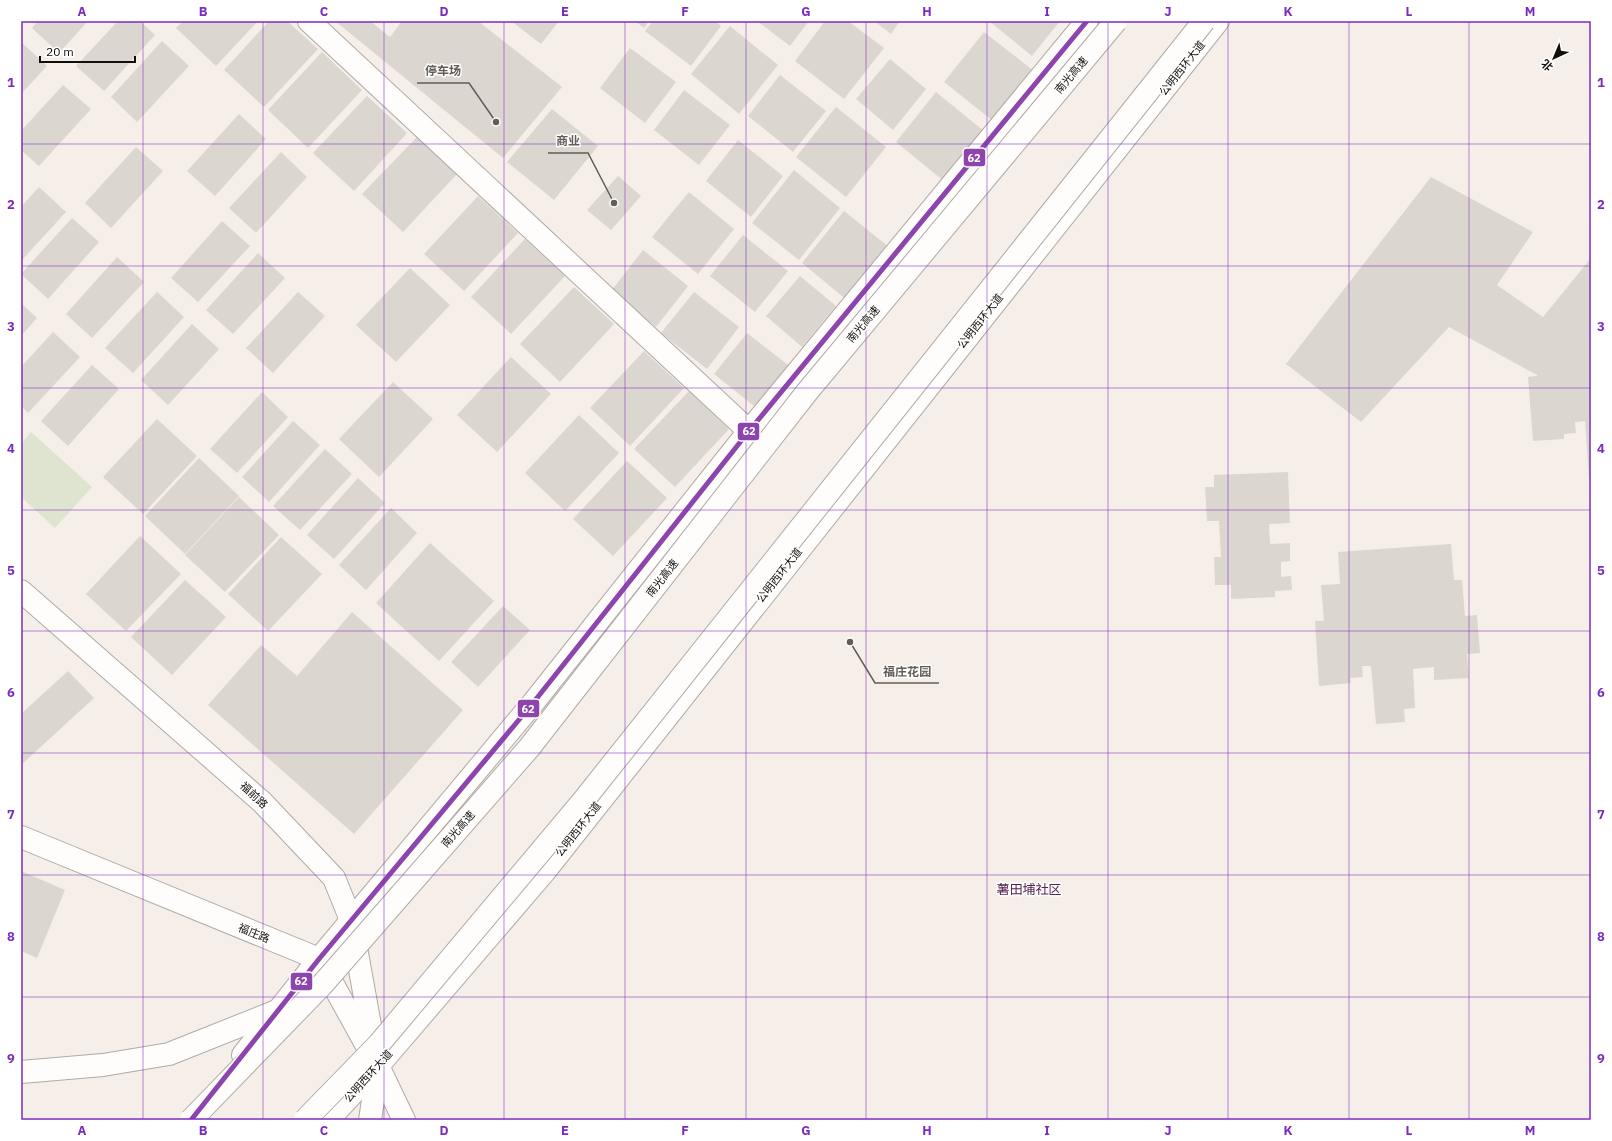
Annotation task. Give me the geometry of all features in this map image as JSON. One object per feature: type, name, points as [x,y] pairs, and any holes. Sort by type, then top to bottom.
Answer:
[{"type":"main road","points":[[309,21],[749,431]]},
{"type":"main road","points":[[191,1120],[319,959],[533,703],[749,431],[1087,21]]},
{"type":"main road","name":"南光高速","points":[[191,1120],[321,986],[529,748],[807,392],[1116,21]]},
{"type":"main road","points":[[305,1120],[378,1044],[583,801],[1204,21]]},
{"type":"main road","name":"公明西环大道","points":[[328,1120],[378,1066],[545,871],[1218,21]]},
{"type":"main road","name":"福前路","points":[[21,591],[262,802],[334,878],[351,920],[378,1066]]},
{"type":"main road","name":"福庄路","points":[[21,837],[319,959]]},
{"type":"main road","points":[[319,959],[378,1066],[404,1120]]},
{"type":"main road","points":[[21,1072],[103,1065],[169,1054],[277,1012]]},
{"type":"main road","points":[[370,1120],[378,1066]]},
{"type":"green space","points":[[31,432],[92,487],[55,528],[21,497],[21,444]]},
{"type":"building","points":[[38,21],[88,21],[59,53],[32,28]]},
{"type":"building","points":[[118,21],[140,21],[155,35],[104,91],[76,66]]},
{"type":"building","points":[[183,21],[258,21],[216,66],[176,28]]},
{"type":"building","points":[[269,21],[287,21],[318,49],[264,107],[224,70]]},
{"type":"building","points":[[335,21],[370,21],[390,37],[402,21],[478,21],[562,87],[503,158]]},
{"type":"building","points":[[511,21],[559,21],[541,44]]},
{"type":"building","points":[[635,21],[649,21],[644,28]]},
{"type":"building","points":[[653,21],[715,21],[721,26],[691,66],[645,31]]},
{"type":"building","points":[[757,21],[809,21],[790,46]]},
{"type":"building","points":[[825,21],[848,21],[884,48],[844,99],[795,61]]},
{"type":"building","points":[[874,21],[900,21],[891,34]]},
{"type":"building","points":[[989,21],[1060,21],[1032,56]]},
{"type":"building","points":[[730,26],[778,65],[739,114],[691,74]]},
{"type":"building","points":[[984,32],[1034,71],[993,121],[944,82]]},
{"type":"building","points":[[162,41],[189,66],[137,122],[111,97]]},
{"type":"building","points":[[21,42],[47,66],[21,94]]},
{"type":"building","points":[[630,48],[676,82],[645,123],[600,88]]},
{"type":"building","points":[[322,52],[362,90],[308,148],[268,110]]},
{"type":"building","points":[[890,59],[926,89],[893,130],[856,99]]},
{"type":"building","points":[[780,75],[826,111],[793,152],[748,116]]},
{"type":"building","points":[[63,85],[91,109],[39,166],[21,150],[21,131]]},
{"type":"building","points":[[684,90],[730,125],[699,165],[654,130]]},
{"type":"building","points":[[936,92],[985,132],[945,182],[896,142]]},
{"type":"building","points":[[367,96],[407,133],[354,191],[313,153]]},
{"type":"building","points":[[836,107],[886,147],[846,197],[796,157]]},
{"type":"building","points":[[552,109],[598,146],[554,200],[507,162]]},
{"type":"building","points":[[239,114],[266,139],[215,196],[187,171]]},
{"type":"building","points":[[417,137],[457,174],[403,232],[362,194]]},
{"type":"building","points":[[738,140],[783,176],[751,217],[706,181]]},
{"type":"building","points":[[136,147],[163,171],[111,228],[85,203]]},
{"type":"building","points":[[281,152],[307,177],[256,233],[229,208]]},
{"type":"building","points":[[794,170],[840,208],[799,260],[752,223]]},
{"type":"building","points":[[618,176],[641,196],[611,230],[587,210]]},
{"type":"building","points":[[1431,177],[1533,232],[1497,285],[1543,317],[1591,258],[1591,480],[1589,480],[1585,421],[1575,422],[1576,433],[1564,434],[1564,439],[1533,441],[1528,377],[1537,375],[1449,327],[1361,422],[1286,364]]},
{"type":"building","points":[[39,187],[66,212],[21,261],[21,207]]},
{"type":"building","points":[[689,192],[734,229],[698,274],[652,237]]},
{"type":"building","points":[[478,196],[518,233],[464,291],[424,254]]},
{"type":"building","points":[[844,211],[890,248],[848,301],[802,263]]},
{"type":"building","points":[[72,218],[99,242],[48,299],[21,274]]},
{"type":"building","points":[[222,221],[250,246],[198,302],[171,278]]},
{"type":"building","points":[[743,235],[788,271],[755,312],[710,276]]},
{"type":"building","points":[[525,239],[565,276],[511,334],[471,297]]},
{"type":"building","points":[[643,250],[688,286],[656,327],[611,291]]},
{"type":"building","points":[[258,253],[285,278],[233,334],[206,310]]},
{"type":"building","points":[[117,257],[144,282],[92,338],[66,314]]},
{"type":"building","points":[[410,268],[450,305],[396,362],[356,325]]},
{"type":"building","points":[[800,276],[836,306],[802,347],[766,316]]},
{"type":"building","points":[[574,287],[614,324],[560,382],[520,344]]},
{"type":"building","points":[[157,292],[184,317],[133,373],[105,348]]},
{"type":"building","points":[[298,292],[325,316],[273,373],[246,348]]},
{"type":"building","points":[[694,292],[739,327],[707,369],[661,333]]},
{"type":"building","points":[[21,303],[37,318],[21,336]]},
{"type":"building","points":[[192,324],[219,349],[168,405],[141,380]]},
{"type":"building","points":[[53,332],[80,357],[28,413],[21,406],[21,367]]},
{"type":"building","points":[[747,333],[792,368],[759,410],[714,374]]},
{"type":"building","points":[[644,351],[684,388],[630,446],[590,408]]},
{"type":"building","points":[[511,357],[551,394],[497,452],[457,415]]},
{"type":"building","points":[[92,365],[119,389],[68,446],[41,421]]},
{"type":"building","points":[[393,382],[433,419],[379,477],[339,439]]},
{"type":"building","points":[[689,391],[729,429],[675,487],[634,449]]},
{"type":"building","points":[[262,392],[288,417],[237,473],[210,449]]},
{"type":"building","points":[[579,415],[619,453],[565,511],[525,473]]},
{"type":"building","points":[[157,419],[197,456],[143,514],[103,477]]},
{"type":"building","points":[[293,421],[320,445],[269,502],[242,477]]},
{"type":"building","points":[[325,449],[352,474],[300,530],[273,506]]},
{"type":"building","points":[[199,458],[239,496],[185,554],[145,516]]},
{"type":"building","points":[[627,461],[667,498],[613,556],[573,519]]},
{"type":"building","points":[[1288,472],[1290,523],[1269,524],[1270,544],[1290,543],[1290,561],[1281,562],[1281,577],[1291,576],[1292,590],[1275,591],[1275,597],[1231,599],[1231,585],[1215,585],[1214,557],[1221,557],[1219,521],[1207,521],[1205,487],[1214,487],[1214,475]]},
{"type":"building","points":[[358,478],[385,503],[334,559],[307,535]]},
{"type":"building","points":[[239,497],[279,535],[225,592],[185,555]]},
{"type":"building","points":[[391,508],[417,533],[366,590],[339,565]]},
{"type":"building","points":[[140,536],[181,574],[126,631],[86,594]]},
{"type":"building","points":[[281,537],[322,574],[268,631],[228,594]]},
{"type":"building","points":[[430,543],[494,601],[439,661],[376,603]]},
{"type":"building","points":[[1451,544],[1454,580],[1462,580],[1465,616],[1477,615],[1480,653],[1467,654],[1469,678],[1434,680],[1434,667],[1413,669],[1415,708],[1404,709],[1405,722],[1376,724],[1371,666],[1362,666],[1363,677],[1350,678],[1351,683],[1319,686],[1315,621],[1324,621],[1321,585],[1340,584],[1338,552]]},
{"type":"building","points":[[185,580],[226,617],[172,675],[131,637]]},
{"type":"building","points":[[503,606],[530,630],[478,687],[451,662]]},
{"type":"building","points":[[352,612],[463,710],[354,834],[208,705],[261,645],[297,676]]},
{"type":"building","points":[[68,671],[94,698],[21,765],[21,714]]},
{"type":"building","points":[[21,871],[65,890],[37,958],[21,951]]},
{"type":"transit line","name":"62","points":[[191,1120],[319,959],[533,703],[749,431],[1087,21]]},
{"type":"place","name":"停车场","points":[[496,122]]},
{"type":"place","name":"商业","points":[[614,203]]},
{"type":"place","name":"福庄花园","points":[[850,642]]},
{"type":"district","name":"薯田埔社区","points":[[1029,889]]}]
